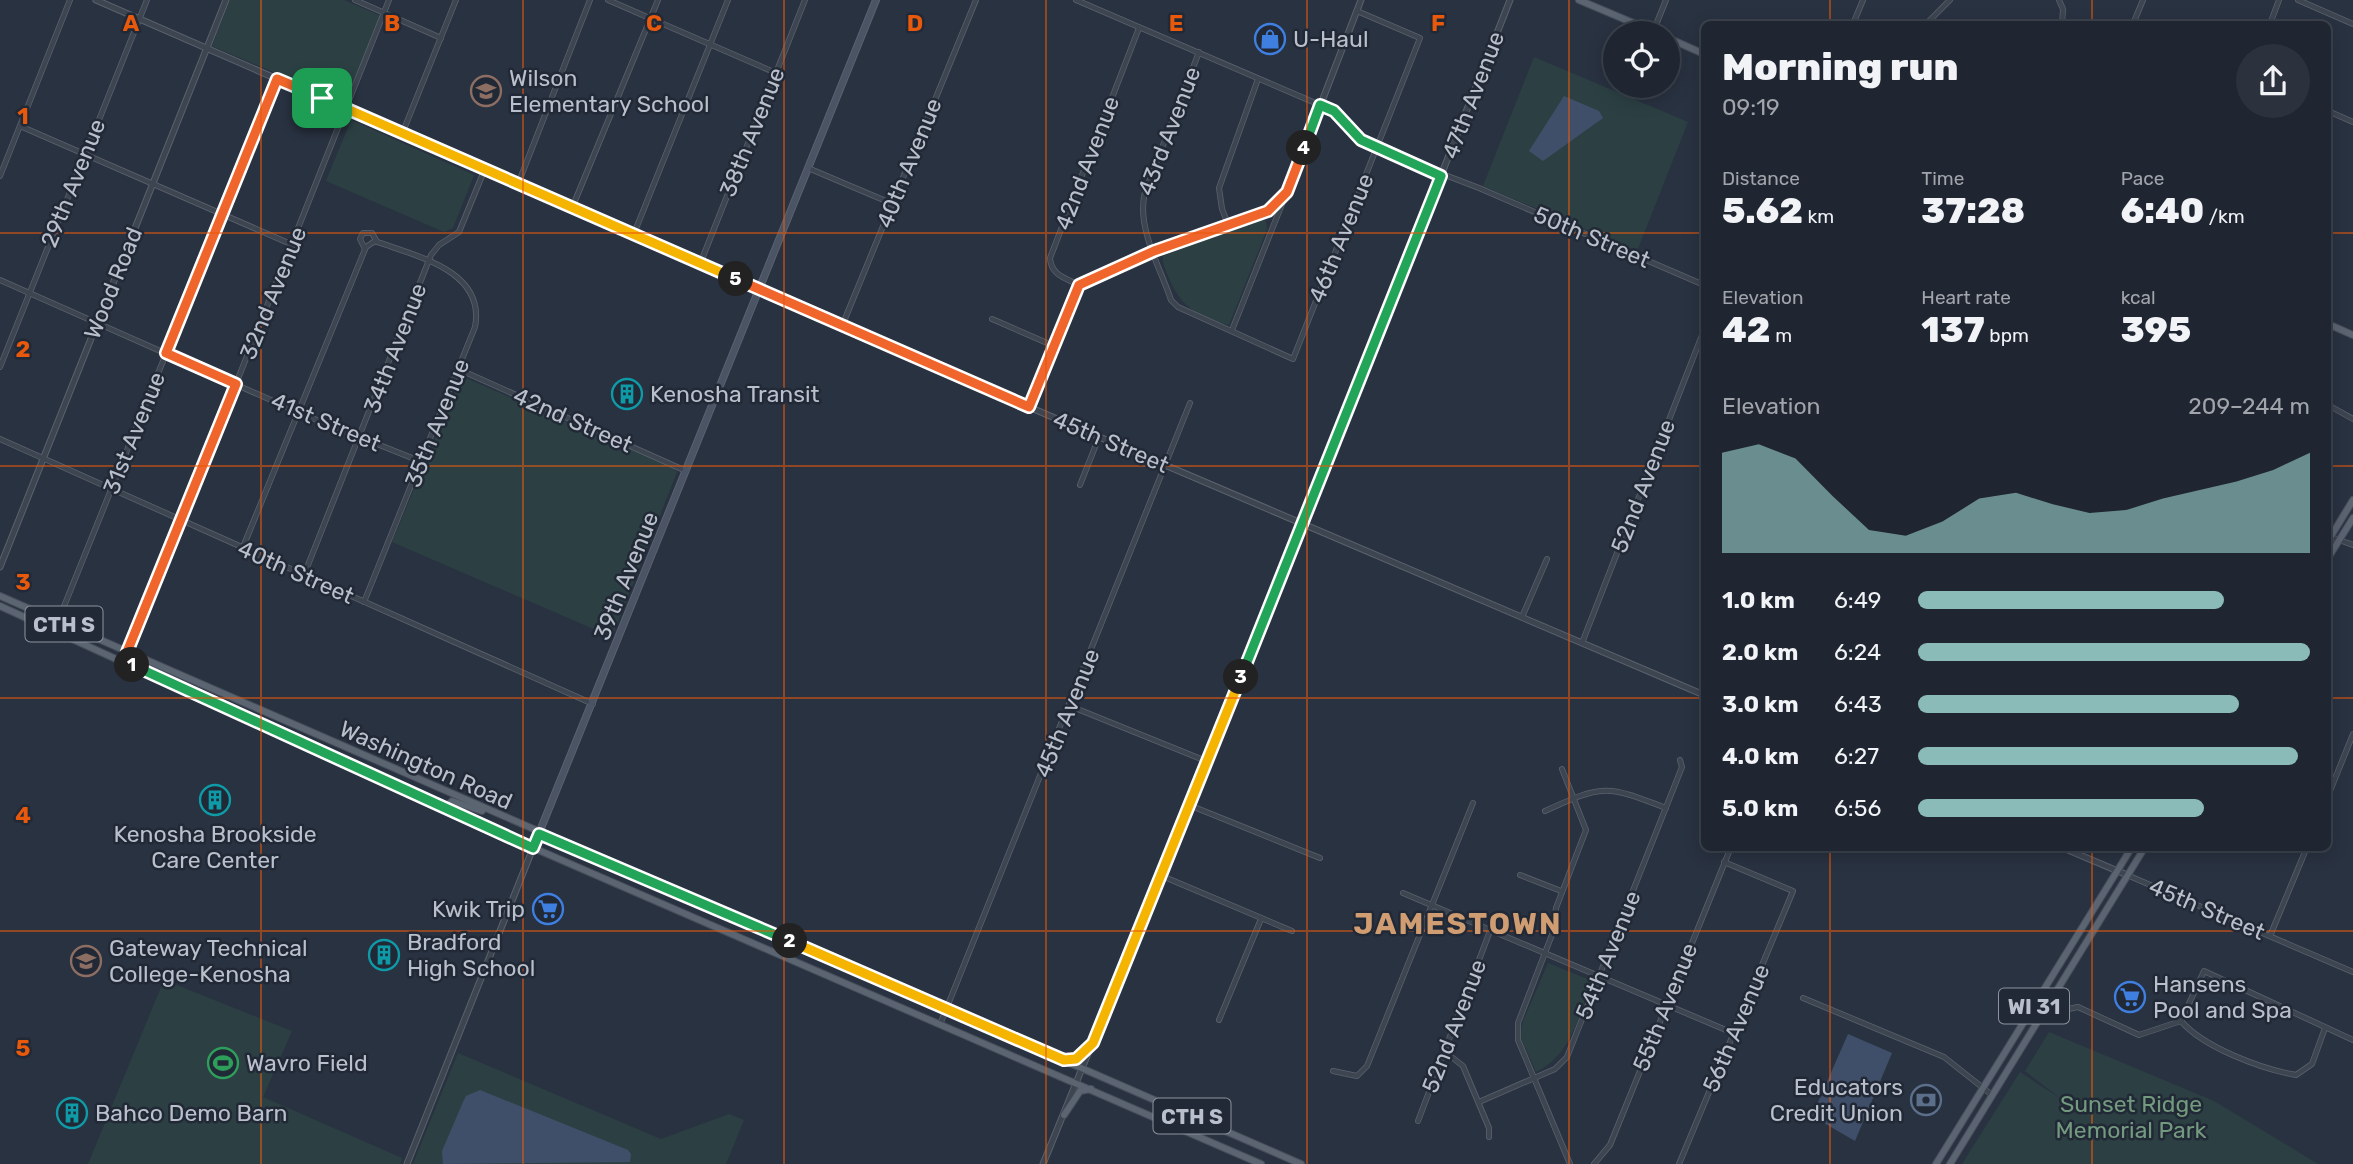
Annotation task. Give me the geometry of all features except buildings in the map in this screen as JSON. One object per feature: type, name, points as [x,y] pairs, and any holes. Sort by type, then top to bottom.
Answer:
[{"type":"main road","name":"39th Avenue","points":[[533,848],[876,0]]},
{"type":"main road","points":[[1583,1],[1627,21]]},
{"type":"main road","points":[[1680,43],[1701,53]]},
{"type":"main road","points":[[2331,325],[2353,334]]},
{"type":"main road","points":[[2331,533],[2353,500]]},
{"type":"main road","points":[[2331,553],[2353,518]]},
{"type":"main road","name":"Washington Road","points":[[0,596],[539,834],[1301,1164]]},
{"type":"main road","name":"Washington Road","points":[[0,606],[533,848],[941,1022],[1261,1164]]},
{"type":"main road","points":[[155,676],[159,666]]},
{"type":"main road","points":[[444,808],[452,801],[475,811],[488,811]]},
{"type":"main road","name":"WI 31","points":[[1936,1164],[2130,851]]},
{"type":"main road","name":"WI 31","points":[[1950,1164],[2142,851]]},
{"type":"main road","points":[[1064,1060],[1076,1059],[1093,1043]]},
{"type":"main road","points":[[1064,1115],[1080,1091],[1096,1090]]},
{"type":"street","points":[[0,176],[70,0]]},
{"type":"street","name":"45th Street","points":[[96,0],[633,236],[1701,694]]},
{"type":"street","name":"29th Avenue","points":[[0,367],[147,0]]},
{"type":"street","name":"Wood Road","points":[[0,567],[226,0]]},
{"type":"street","points":[[355,0],[441,38]]},
{"type":"street","name":"32nd Avenue","points":[[125,662],[389,0]]},
{"type":"street","points":[[401,135],[456,0]]},
{"type":"street","points":[[517,185],[590,0]]},
{"type":"street","points":[[608,0],[776,73]]},
{"type":"street","points":[[572,209],[658,0]]},
{"type":"street","points":[[633,236],[728,0]]},
{"type":"street","name":"38th Avenue","points":[[700,264],[805,0]]},
{"type":"street","name":"40th Avenue","points":[[842,326],[976,0]]},
{"type":"street","points":[[1076,0],[1334,111],[1361,140],[1441,176]]},
{"type":"street","points":[[1232,330],[1361,0]]},
{"type":"street","name":"47th Avenue","points":[[1044,1164],[1304,524],[1510,0]]},
{"type":"street","points":[[1658,21],[1666,0]]},
{"type":"street","points":[[1854,21],[1863,0]]},
{"type":"street","points":[[1929,21],[1950,0]]},
{"type":"street","points":[[2059,0],[2063,9],[2062,21]]},
{"type":"street","points":[[2134,21],[2143,0]]},
{"type":"street","points":[[2271,21],[2279,0]]},
{"type":"street","points":[[2298,0],[2353,23]]},
{"type":"street","name":"46th Avenue","points":[[1293,359],[1420,38],[1357,11]]},
{"type":"street","name":"42nd Avenue","points":[[1079,285],[1057,275],[1050,267],[1050,258],[1139,28]]},
{"type":"street","name":"43rd Avenue","points":[[1199,52],[1141,207],[1154,251],[1171,300],[1178,307],[1293,359]]},
{"type":"street","name":"31st Avenue","points":[[54,631],[277,79]]},
{"type":"street","points":[[1228,224],[1222,209],[1219,188],[1258,79]]},
{"type":"street","points":[[2331,112],[2353,122]]},
{"type":"street","points":[[20,126],[293,245]]},
{"type":"street","points":[[808,168],[893,204]]},
{"type":"street","name":"34th Avenue","points":[[304,575],[428,263],[439,245],[454,236],[462,227],[484,171]]},
{"type":"street","name":"50th Street","points":[[1441,176],[1479,188],[1701,284]]},
{"type":"street","points":[[1029,407],[1079,285],[1154,251],[1268,211],[1287,192]]},
{"type":"street","points":[[243,547],[365,249],[372,242],[377,242],[372,233],[363,233],[360,239],[365,249]]},
{"type":"street","name":"35th Avenue","points":[[364,602],[475,327],[474,298],[463,280],[377,242]]},
{"type":"street","name":"41st Street","points":[[0,279],[298,412],[422,462]]},
{"type":"street","points":[[992,319],[1054,346]]},
{"type":"street","name":"52nd Avenue","points":[[1582,643],[1701,338]]},
{"type":"street","name":"42nd Street","points":[[458,369],[687,471]]},
{"type":"street","name":"45th Avenue","points":[[941,1022],[1190,403]]},
{"type":"street","points":[[2331,407],[2353,419]]},
{"type":"street","points":[[1080,485],[1099,437]]},
{"type":"street","name":"40th Street","points":[[0,439],[593,704]]},
{"type":"street","points":[[2331,538],[2353,545]]},
{"type":"street","points":[[1522,617],[1547,559]]},
{"type":"street","points":[[1070,706],[1206,761]]},
{"type":"street","points":[[2331,789],[2353,734]]},
{"type":"street","name":"54th Avenue","points":[[1479,1102],[1555,1069],[1567,1057],[1682,766],[1679,760]]},
{"type":"street","points":[[1562,769],[1576,797],[1586,831],[1561,891],[1545,954],[1518,1023],[1518,1040],[1570,1164]]},
{"type":"street","points":[[1545,811],[1600,789],[1623,792],[1666,808]]},
{"type":"street","points":[[1334,1071],[1357,1076],[1367,1066],[1474,803]]},
{"type":"street","points":[[1189,805],[1321,858]]},
{"type":"street","name":"39th Avenue","points":[[407,1164],[533,848]]},
{"type":"street","name":"55th Avenue","points":[[1594,1164],[1610,1145],[1729,851]]},
{"type":"street","name":"45th Street","points":[[2070,851],[2353,972]]},
{"type":"street","points":[[2270,936],[2305,851]]},
{"type":"street","name":"56th Avenue","points":[[1679,1164],[1793,891],[1724,862]]},
{"type":"street","points":[[1520,875],[1561,891]]},
{"type":"street","points":[[1162,876],[1292,931]]},
{"type":"street","points":[[1403,893],[1733,1034]]},
{"type":"street","points":[[1219,1020],[1261,919]]},
{"type":"street","name":"52nd Avenue","points":[[1418,1121],[1490,931]]},
{"type":"street","points":[[2041,995],[2068,1009],[2078,1007],[2138,1035],[2181,1021],[2204,971],[2353,1040]]},
{"type":"street","points":[[1803,998],[1944,1057],[1992,1095]]},
{"type":"street","points":[[2181,1021],[2193,1035],[2247,1060],[2296,1075],[2312,1065],[2325,1028]]},
{"type":"street","points":[[1444,1051],[1463,1066],[1489,1128],[1489,1137]]},
{"type":"green space","points":[[230,0],[344,0],[381,16],[346,103],[212,46]]},
{"type":"green space","points":[[1534,57],[1603,86],[1603,98],[1631,98],[1688,122],[1637,251],[1483,186]]},
{"type":"green space","points":[[351,120],[474,175],[453,228],[444,232],[326,181]]},
{"type":"green space","points":[[1257,219],[1266,221],[1267,229],[1229,325],[1208,318],[1185,304],[1164,267],[1163,256]]},
{"type":"green space","points":[[461,376],[677,472],[612,637],[392,542]]},
{"type":"green space","points":[[1548,963],[1592,981],[1566,1045],[1536,1072],[1521,1038],[1522,1024]]},
{"type":"green space","points":[[164,980],[292,1031],[263,1097],[402,1158],[400,1164],[88,1164]]},
{"type":"green space","name":"Sunset Ridge Memorial Park","points":[[2049,1032],[2214,1101],[2318,1164],[1962,1164],[2020,1072],[2061,1099],[2025,1071]]},
{"type":"green space","points":[[458,1053],[661,1139],[729,1114],[744,1120],[726,1164],[413,1164]]},
{"type":"water","points":[[1564,96],[1599,111],[1603,118],[1543,161],[1529,151]]},
{"type":"water","points":[[1848,1034],[1892,1053],[1855,1141],[1812,1116]]},
{"type":"water","points":[[480,1090],[628,1150],[631,1154],[630,1162],[443,1164],[442,1151],[466,1096]]},
{"type":"place","name":"U-Haul","points":[[1270,39]]},
{"type":"place","name":"Wilson Elementary School","points":[[486,91]]},
{"type":"place","name":"Kenosha Transit","points":[[627,394]]},
{"type":"place","name":"Kenosha Brookside Care Center","points":[[215,800]]},
{"type":"place","name":"Kwik Trip","points":[[548,909]]},
{"type":"place","name":"Bradford High School","points":[[384,955]]},
{"type":"place","name":"Gateway Technical College-Kenosha","points":[[86,961]]},
{"type":"place","name":"Hansens Pool and Spa","points":[[2130,997]]},
{"type":"place","name":"Wavro Field","points":[[223,1063]]},
{"type":"place","name":"Educators Credit Union","points":[[1926,1100]]},
{"type":"place","name":"Bahco Demo Barn","points":[[72,1113]]},
{"type":"district","name":"JAMESTOWN","points":[[1458,924]]},
{"type":"route","points":[[277,79],[322,98],[401,135],[1029,407],[1079,285],[1154,251],[1268,211],[1277,205],[1287,192],[1320,105],[1334,111],[1361,140],[1441,176],[1162,876],[1093,1043],[1080,1056],[1064,1060],[539,834],[533,848],[125,662],[236,384],[166,353],[277,79]]}]
